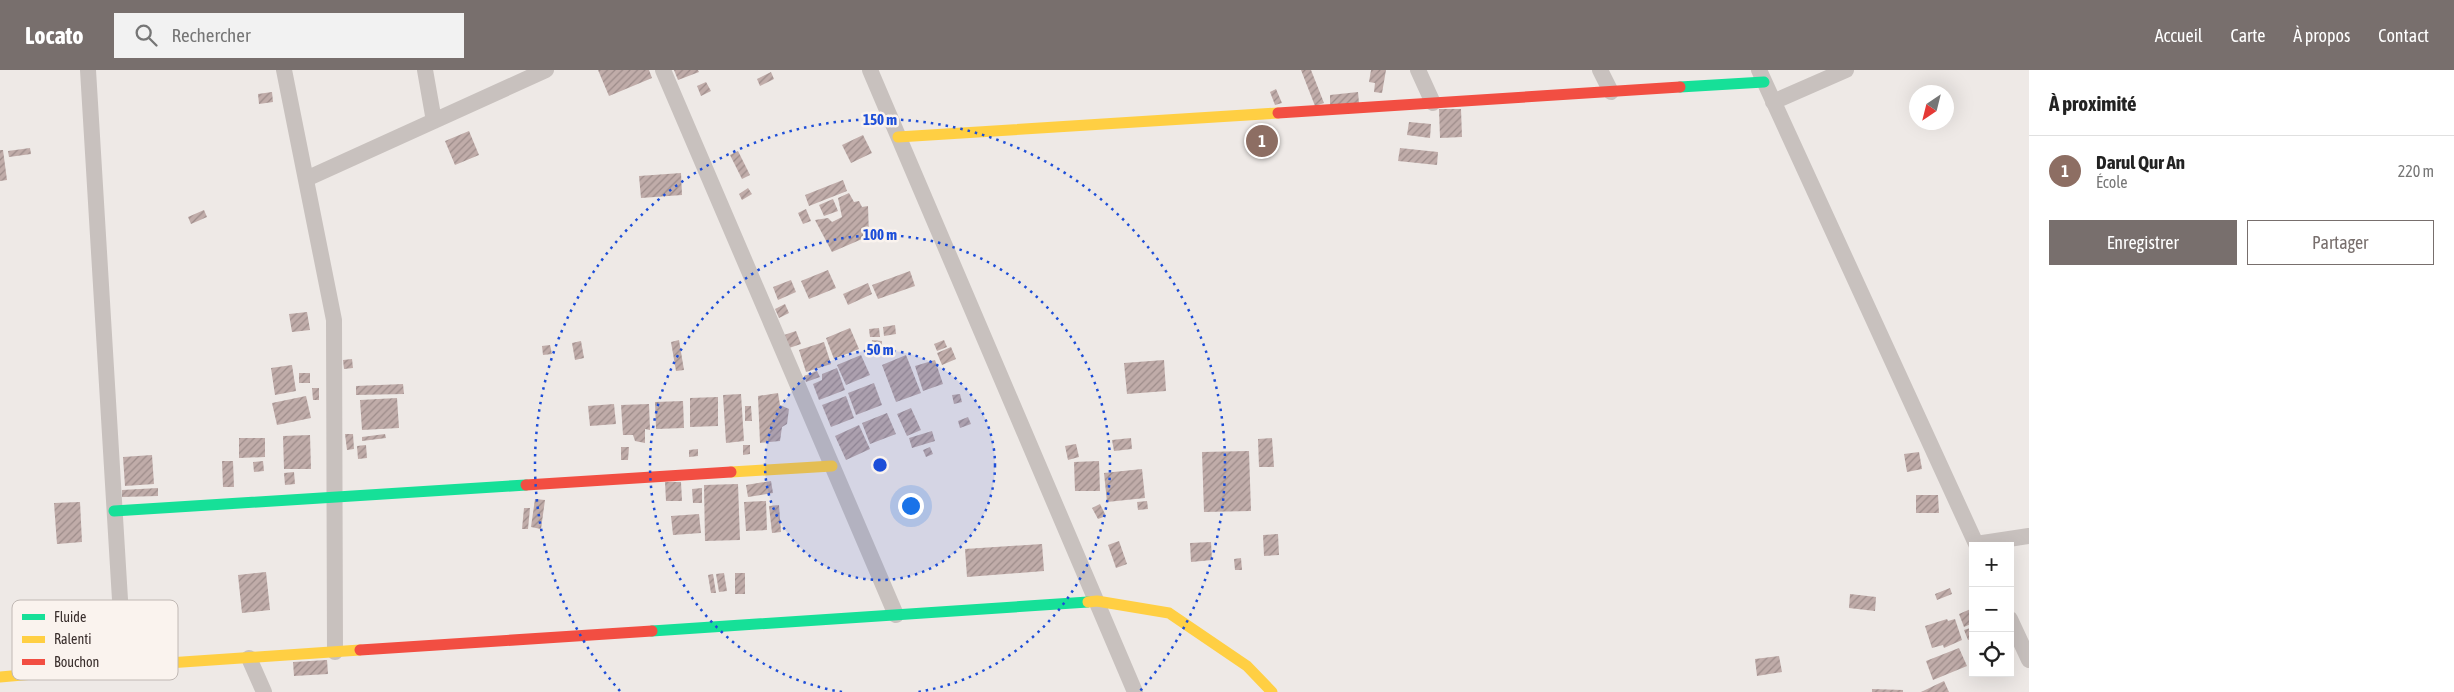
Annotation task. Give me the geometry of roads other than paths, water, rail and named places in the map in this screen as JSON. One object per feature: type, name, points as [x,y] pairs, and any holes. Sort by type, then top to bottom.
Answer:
[{"type":"street","points":[[88,70],[120,600]]},
{"type":"street","points":[[284,70],[334,320],[335,652]]},
{"type":"street","points":[[426,70],[434,121]]},
{"type":"street","points":[[306,179],[546,70]]},
{"type":"street","points":[[663,70],[896,615]]},
{"type":"street","points":[[870,70],[1135,692]]},
{"type":"street","points":[[1418,70],[1433,103]]},
{"type":"street","points":[[1600,70],[1611,92]]},
{"type":"street","points":[[1773,102],[1846,70]]},
{"type":"street","points":[[898,137],[1611,92],[1762,76],[1975,542]]},
{"type":"street","points":[[114,511],[832,466]]},
{"type":"street","points":[[1994,542],[2029,536]]},
{"type":"street","points":[[178,663],[1097,601],[1169,613],[1247,666],[1272,692]]},
{"type":"street","points":[[2014,628],[2029,660]]},
{"type":"street","points":[[249,658],[264,692]]},
{"type":"place","name":"Darul Qur An","points":[[1262,141]]}]
